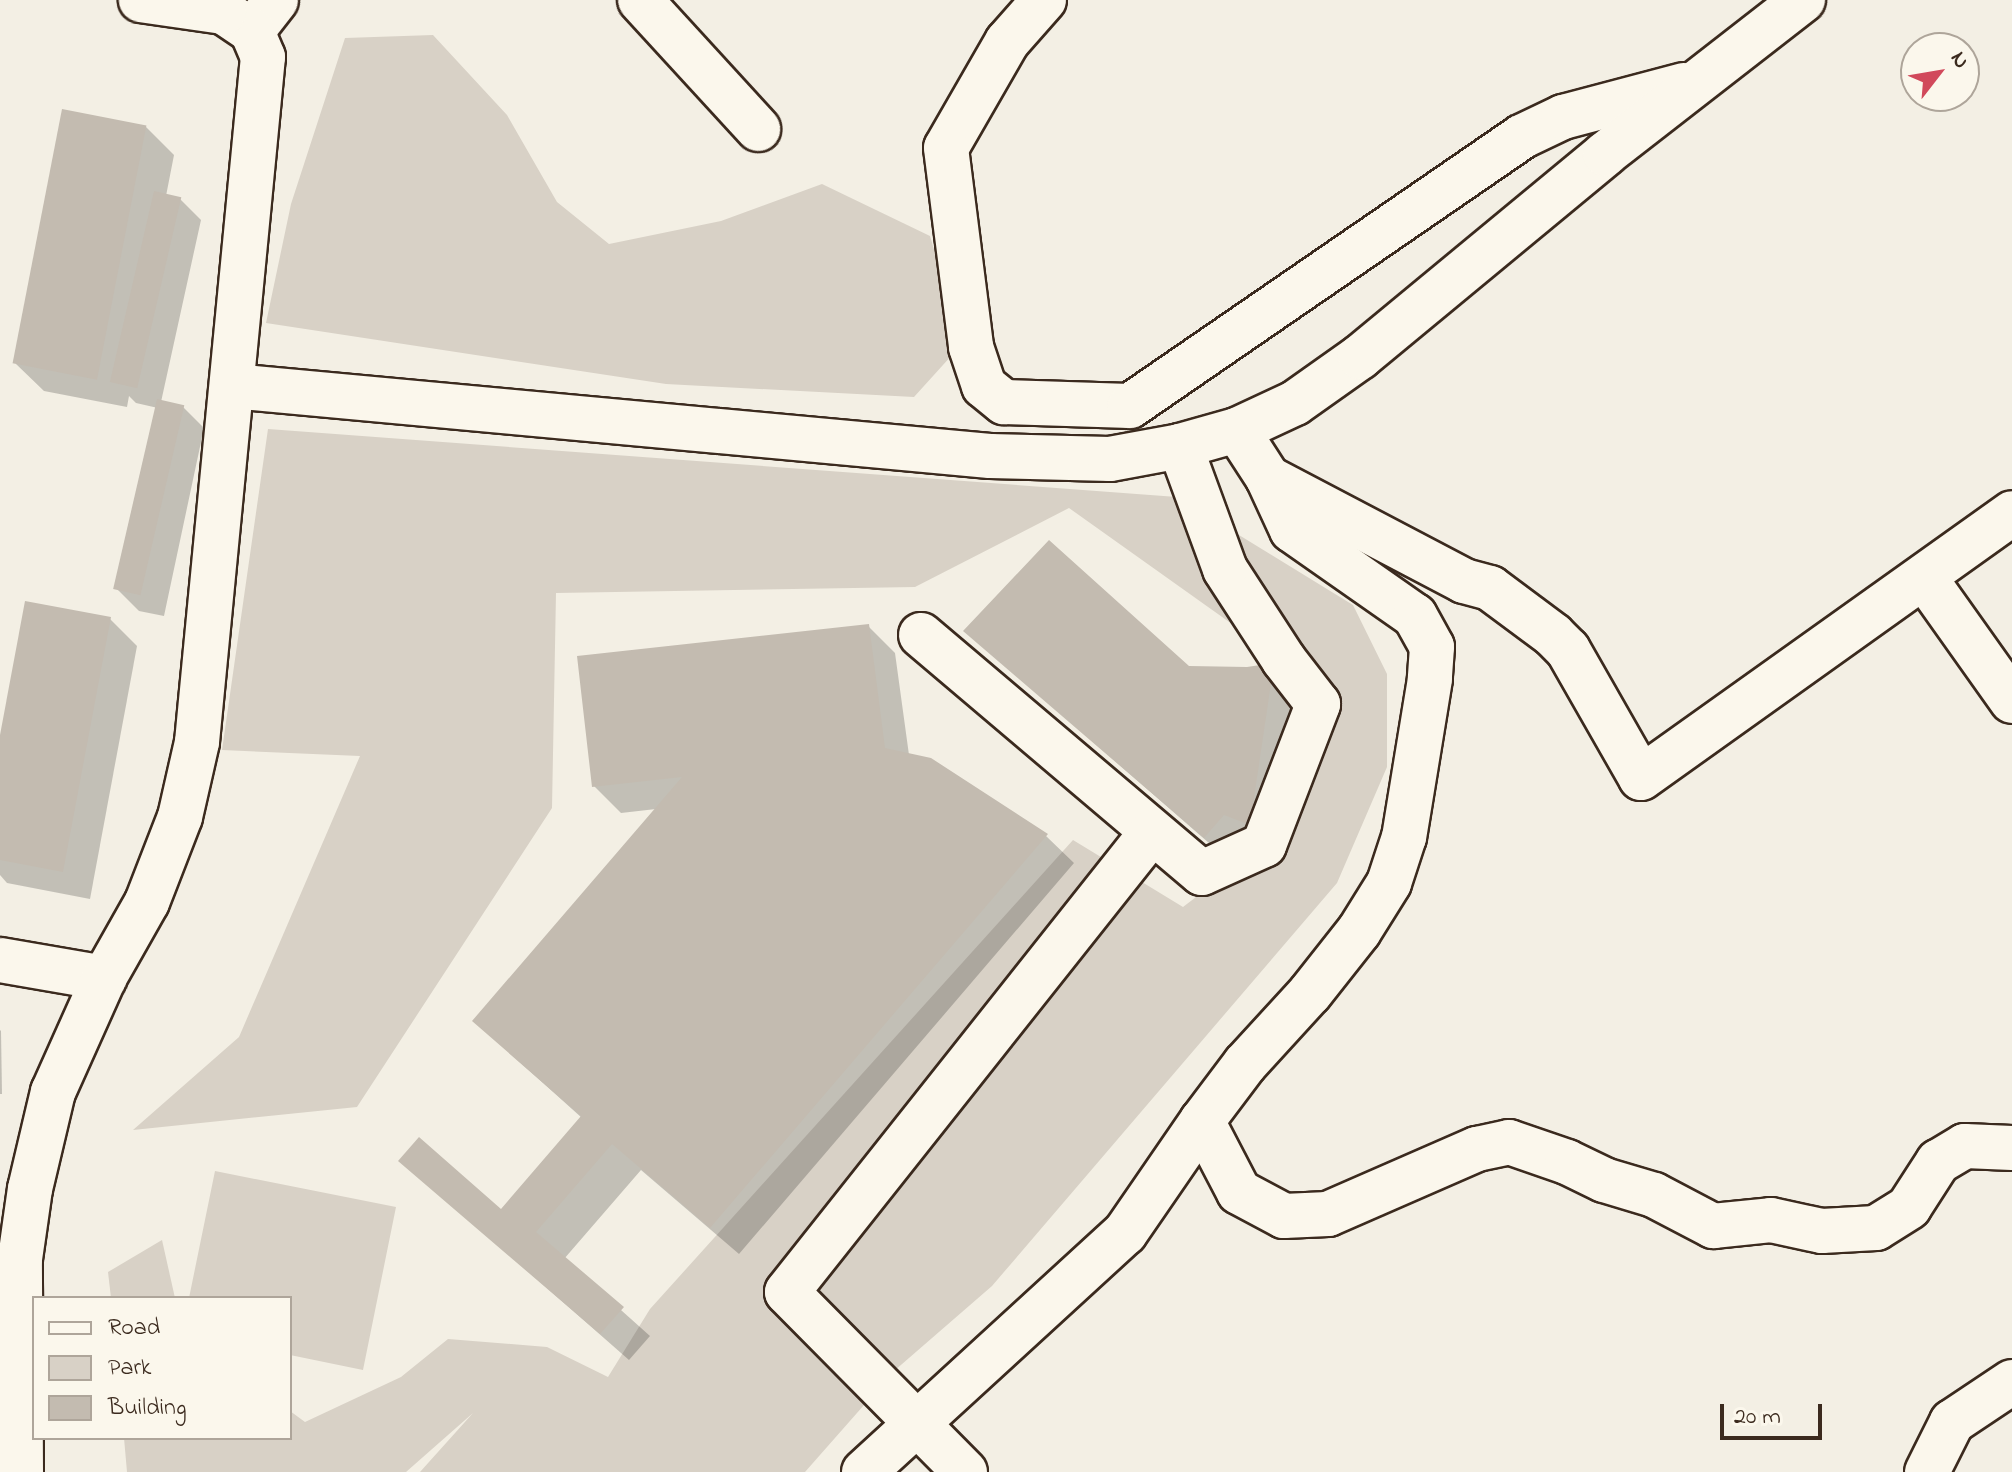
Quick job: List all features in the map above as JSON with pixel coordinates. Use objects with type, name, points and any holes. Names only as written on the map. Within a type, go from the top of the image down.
[{"type":"street","points":[[21,1472],[20,1259],[30,1189],[53,1092],[104,978],[147,902],[180,817],[197,742],[263,57],[264,15],[141,0]]},
{"type":"street","points":[[640,0],[758,129]]},
{"type":"street","points":[[1044,0],[1007,42],[946,148],[971,347],[984,386],[1004,402],[1130,406],[1521,137],[1563,117],[1702,80]]},
{"type":"street","points":[[232,386],[990,456],[1110,459],[1180,446],[1237,430],[1295,403],[1360,357],[1605,154],[1803,0]]},
{"type":"street","points":[[864,1472],[1125,1233],[1202,1121],[1245,1064],[1310,993],[1359,931],[1389,883],[1404,837],[1430,679],[1432,647],[1415,616],[1292,530],[1268,478],[1237,430]]},
{"type":"street","points":[[921,635],[1202,873],[1264,845],[1318,704],[1284,660],[1225,569],[1180,446]]},
{"type":"street","points":[[1268,478],[1464,581],[1490,588],[1553,635],[1568,650],[1641,778],[2012,513]]},
{"type":"street","points":[[1924,577],[2012,701]]},
{"type":"street","points":[[965,1472],[787,1292],[1152,832]]},
{"type":"street","points":[[0,960],[104,978]]},
{"type":"street","points":[[1202,1121],[1239,1192],[1284,1216],[1328,1214],[1477,1149],[1509,1142],[1567,1162],[1604,1180],[1654,1195],[1713,1226],[1771,1220],[1822,1231],[1876,1228],[1909,1207],[1938,1162],[1965,1146],[2012,1148]]},
{"type":"street","points":[[1927,1472],[1952,1422],[2012,1382]]},
{"type":"green space","points":[[433,35],[507,115],[557,202],[609,244],[721,221],[822,184],[930,236],[962,344],[914,397],[666,384],[266,323],[291,204],[345,38]]},
{"type":"green space","points":[[268,429],[1177,497],[1353,605],[1387,674],[1387,767],[1337,883],[992,1286],[894,1371],[805,1472],[420,1472],[473,1413],[406,1472],[127,1472],[124,1440],[292,1440],[292,1412],[305,1422],[401,1377],[448,1339],[547,1347],[608,1377],[650,1309],[1073,840],[1183,907],[1251,855],[1315,683],[1069,508],[915,587],[556,593],[552,808],[357,1107],[133,1130],[239,1037],[360,756],[222,750]]},
{"type":"green space","points":[[215,1171],[396,1207],[363,1370],[292,1355],[292,1296],[189,1296]]},
{"type":"green space","points":[[162,1240],[175,1296],[111,1296],[108,1272]]},
{"type":"building","points":[[62,109],[146,125],[97,380],[13,363]]},
{"type":"building","points":[[154,191],[181,197],[137,388],[110,382]]},
{"type":"building","points":[[157,399],[184,405],[140,595],[113,589]]},
{"type":"building","points":[[1049,540],[1189,666],[1247,667],[1274,663],[1250,825],[1224,815],[1204,838],[963,631]]},
{"type":"building","points":[[25,601],[111,617],[63,872],[0,860],[0,735]]},
{"type":"building","points":[[869,624],[885,748],[931,758],[1048,834],[710,1228],[612,1144],[536,1232],[624,1307],[600,1334],[398,1161],[419,1137],[501,1209],[581,1116],[472,1021],[682,777],[592,787],[577,656]]}]
